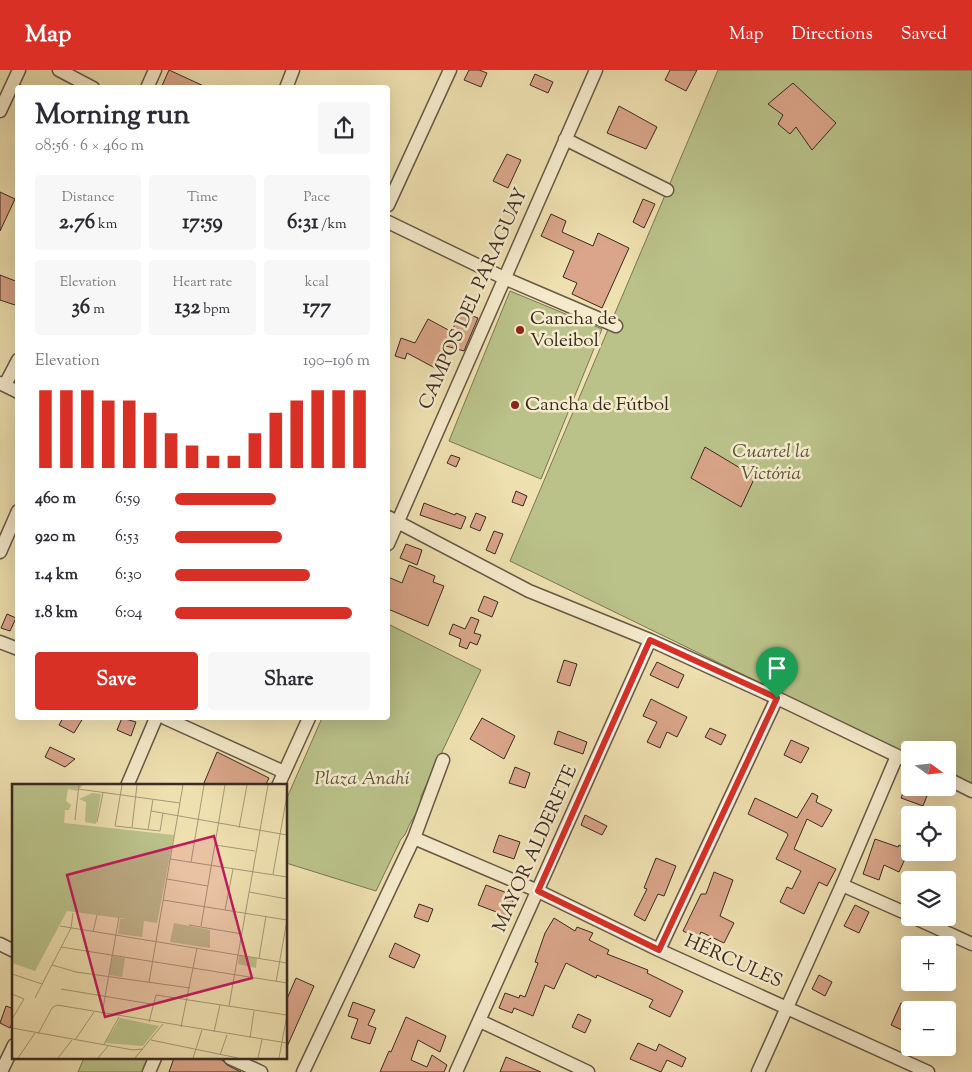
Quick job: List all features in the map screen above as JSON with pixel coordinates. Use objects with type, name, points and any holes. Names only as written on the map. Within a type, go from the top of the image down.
[{"type":"street","points":[[0,111],[19,70]]},
{"type":"street","points":[[59,70],[88,85]]},
{"type":"street","points":[[148,85],[154,70]]},
{"type":"street","points":[[287,85],[293,70]]},
{"type":"street","points":[[390,201],[450,70]]},
{"type":"street","name":"CAMPOS DEL PARAGUAY","points":[[392,520],[504,278],[596,70]]},
{"type":"street","points":[[565,139],[667,190]]},
{"type":"street","points":[[390,223],[504,278],[616,326]]},
{"type":"street","points":[[15,365],[3,384],[15,390]]},
{"type":"street","points":[[0,552],[15,518]]},
{"type":"street","points":[[392,520],[529,591],[650,640],[901,758]]},
{"type":"street","name":"MAYOR ALDERETE","points":[[456,1072],[650,640]]},
{"type":"street","points":[[0,642],[15,648]]},
{"type":"street","points":[[659,950],[777,698]]},
{"type":"street","points":[[128,784],[155,720]]},
{"type":"street","points":[[169,720],[284,772]]},
{"type":"street","points":[[279,784],[308,720]]},
{"type":"street","points":[[758,1072],[898,756]]},
{"type":"street","points":[[303,1072],[414,838],[443,760]]},
{"type":"street","points":[[956,784],[972,791]]},
{"type":"street","name":"HÉRCULES","points":[[414,838],[538,891],[659,950],[787,1007],[908,1068],[928,1072]]},
{"type":"street","points":[[842,885],[901,912]]},
{"type":"street","points":[[932,926],[972,944]]},
{"type":"street","points":[[0,944],[12,950]]},
{"type":"street","points":[[480,1021],[588,1072]]},
{"type":"street","points":[[2,1072],[12,1050]]},
{"type":"street","points":[[149,1072],[154,1060]]},
{"type":"street","points":[[234,1060],[261,1072]]},
{"type":"green space","name":"Cuartel la Victória","points":[[718,70],[972,70],[972,786],[956,778],[956,741],[901,741],[901,752],[510,561]]},
{"type":"green space","points":[[510,291],[602,329],[541,479],[449,441]]},
{"type":"green space","name":"Plaza Anahí","points":[[390,625],[481,670],[421,796],[421,804],[401,839],[376,891],[288,864],[288,795],[321,720],[390,720]]},
{"type":"green space","points":[[83,1060],[150,1060],[145,1072],[78,1072]]},
{"type":"building","points":[[169,70],[202,85],[162,85]]},
{"type":"building","points":[[469,70],[479,70],[487,73],[481,87],[464,80]]},
{"type":"building","points":[[670,70],[697,70],[686,91],[665,80]]},
{"type":"building","points":[[535,74],[553,82],[548,93],[530,85]]},
{"type":"building","points":[[793,83],[836,123],[812,150],[796,127],[790,134],[778,124],[783,115],[768,104]]},
{"type":"building","points":[[619,106],[657,127],[646,149],[607,133]]},
{"type":"building","points":[[507,154],[521,160],[508,188],[493,181]]},
{"type":"building","points":[[0,192],[15,199],[0,231]]},
{"type":"building","points":[[643,199],[655,204],[644,228],[633,222]]},
{"type":"building","points":[[551,214],[566,221],[562,232],[593,246],[598,233],[629,248],[602,308],[572,294],[577,283],[563,277],[574,251],[541,236]]},
{"type":"building","points":[[0,275],[15,281],[15,305],[0,300]]},
{"type":"building","points":[[459,311],[478,318],[464,351],[446,346],[435,368],[407,353],[405,359],[395,356],[401,338],[415,343],[428,319],[452,332]]},
{"type":"building","points":[[705,447],[755,477],[741,507],[691,478]]},
{"type":"building","points":[[451,455],[460,458],[456,467],[447,463]]},
{"type":"building","points":[[516,491],[527,496],[523,506],[512,502]]},
{"type":"building","points":[[424,503],[455,515],[456,513],[466,517],[461,529],[420,515]]},
{"type":"building","points":[[476,513],[486,517],[480,531],[470,527]]},
{"type":"building","points":[[494,531],[503,534],[495,554],[486,550]]},
{"type":"building","points":[[406,544],[422,550],[417,565],[400,558]]},
{"type":"building","points":[[409,565],[435,576],[433,582],[444,586],[428,626],[390,610],[390,578],[402,583]]},
{"type":"building","points":[[484,596],[498,602],[492,617],[478,611]]},
{"type":"building","points":[[7,614],[15,618],[10,631],[1,628]]},
{"type":"building","points":[[471,617],[479,620],[474,633],[481,635],[477,645],[470,642],[467,649],[459,646],[461,639],[449,634],[453,624],[465,629]]},
{"type":"building","points":[[564,660],[577,664],[570,686],[557,682]]},
{"type":"building","points":[[657,662],[684,675],[678,688],[650,675]]},
{"type":"building","points":[[651,699],[687,717],[677,737],[667,732],[660,748],[647,742],[657,722],[643,716]]},
{"type":"building","points":[[482,718],[515,736],[504,759],[470,739]]},
{"type":"building","points":[[62,720],[82,720],[74,733],[59,725]]},
{"type":"building","points":[[121,720],[136,722],[131,736],[117,730]]},
{"type":"building","points":[[710,728],[726,735],[721,745],[705,737]]},
{"type":"building","points":[[558,731],[587,742],[583,754],[554,744]]},
{"type":"building","points":[[791,740],[809,748],[801,763],[784,755]]},
{"type":"building","points":[[50,747],[75,759],[65,767],[45,757]]},
{"type":"building","points":[[217,752],[269,778],[266,784],[204,783]]},
{"type":"building","points":[[515,767],[530,773],[525,788],[509,783]]},
{"type":"building","points":[[812,793],[818,796],[816,802],[832,810],[822,827],[807,819],[794,849],[836,869],[827,886],[819,882],[804,914],[780,902],[787,887],[792,889],[801,871],[776,859],[788,835],[787,833],[748,814],[755,798],[797,818]]},
{"type":"building","points":[[902,796],[927,796],[923,806],[901,798]]},
{"type":"building","points":[[585,815],[607,826],[602,835],[581,825]]},
{"type":"building","points":[[499,835],[520,842],[514,859],[493,852]]},
{"type":"building","points":[[875,839],[898,847],[899,845],[901,846],[901,861],[904,861],[899,872],[884,865],[879,880],[863,874]]},
{"type":"building","points":[[656,858],[676,866],[664,896],[658,894],[645,921],[634,915],[647,889],[644,888]]},
{"type":"building","points":[[714,872],[733,880],[720,916],[734,923],[724,943],[701,932],[698,938],[683,931],[701,894],[706,894]]},
{"type":"building","points":[[486,885],[515,896],[507,916],[478,905]]},
{"type":"building","points":[[419,904],[433,909],[428,922],[414,917]]},
{"type":"building","points":[[855,905],[869,912],[859,933],[844,926]]},
{"type":"building","points":[[554,918],[575,931],[577,927],[593,933],[589,940],[609,950],[607,954],[648,970],[647,973],[683,991],[670,1017],[649,1007],[653,1000],[597,975],[596,978],[566,963],[554,989],[545,985],[533,1016],[514,1008],[512,1013],[499,1008],[505,993],[519,998],[520,995],[525,997],[538,963],[535,962],[545,933]]},
{"type":"building","points":[[395,943],[420,955],[414,968],[389,957]]},
{"type":"building","points":[[819,975],[832,982],[825,996],[812,989]]},
{"type":"building","points":[[296,978],[314,986],[288,1044],[288,996]]},
{"type":"building","points":[[353,1002],[375,1010],[368,1025],[376,1028],[370,1044],[351,1038],[358,1019],[348,1016]]},
{"type":"building","points":[[901,1003],[901,1030],[891,1025]]},
{"type":"building","points":[[6,1006],[12,1008],[12,1024],[10,1028],[0,1023]]},
{"type":"building","points":[[578,1014],[591,1020],[585,1033],[572,1027]]},
{"type":"building","points":[[406,1017],[446,1036],[440,1052],[418,1040],[411,1060],[427,1067],[432,1055],[447,1065],[444,1072],[380,1072]]},
{"type":"building","points":[[638,1043],[656,1051],[659,1044],[686,1058],[682,1067],[667,1060],[661,1072],[630,1059]]},
{"type":"building","points":[[506,1057],[541,1072],[500,1072]]},
{"type":"building","points":[[173,1060],[222,1060],[227,1065],[241,1072],[169,1072]]},
{"type":"place","name":"Cancha de Voleibol","points":[[520,330]]},
{"type":"place","name":"Cancha de Fútbol","points":[[515,405]]},
{"type":"route","points":[[650,640],[777,698],[659,950],[538,891],[650,640]]}]
